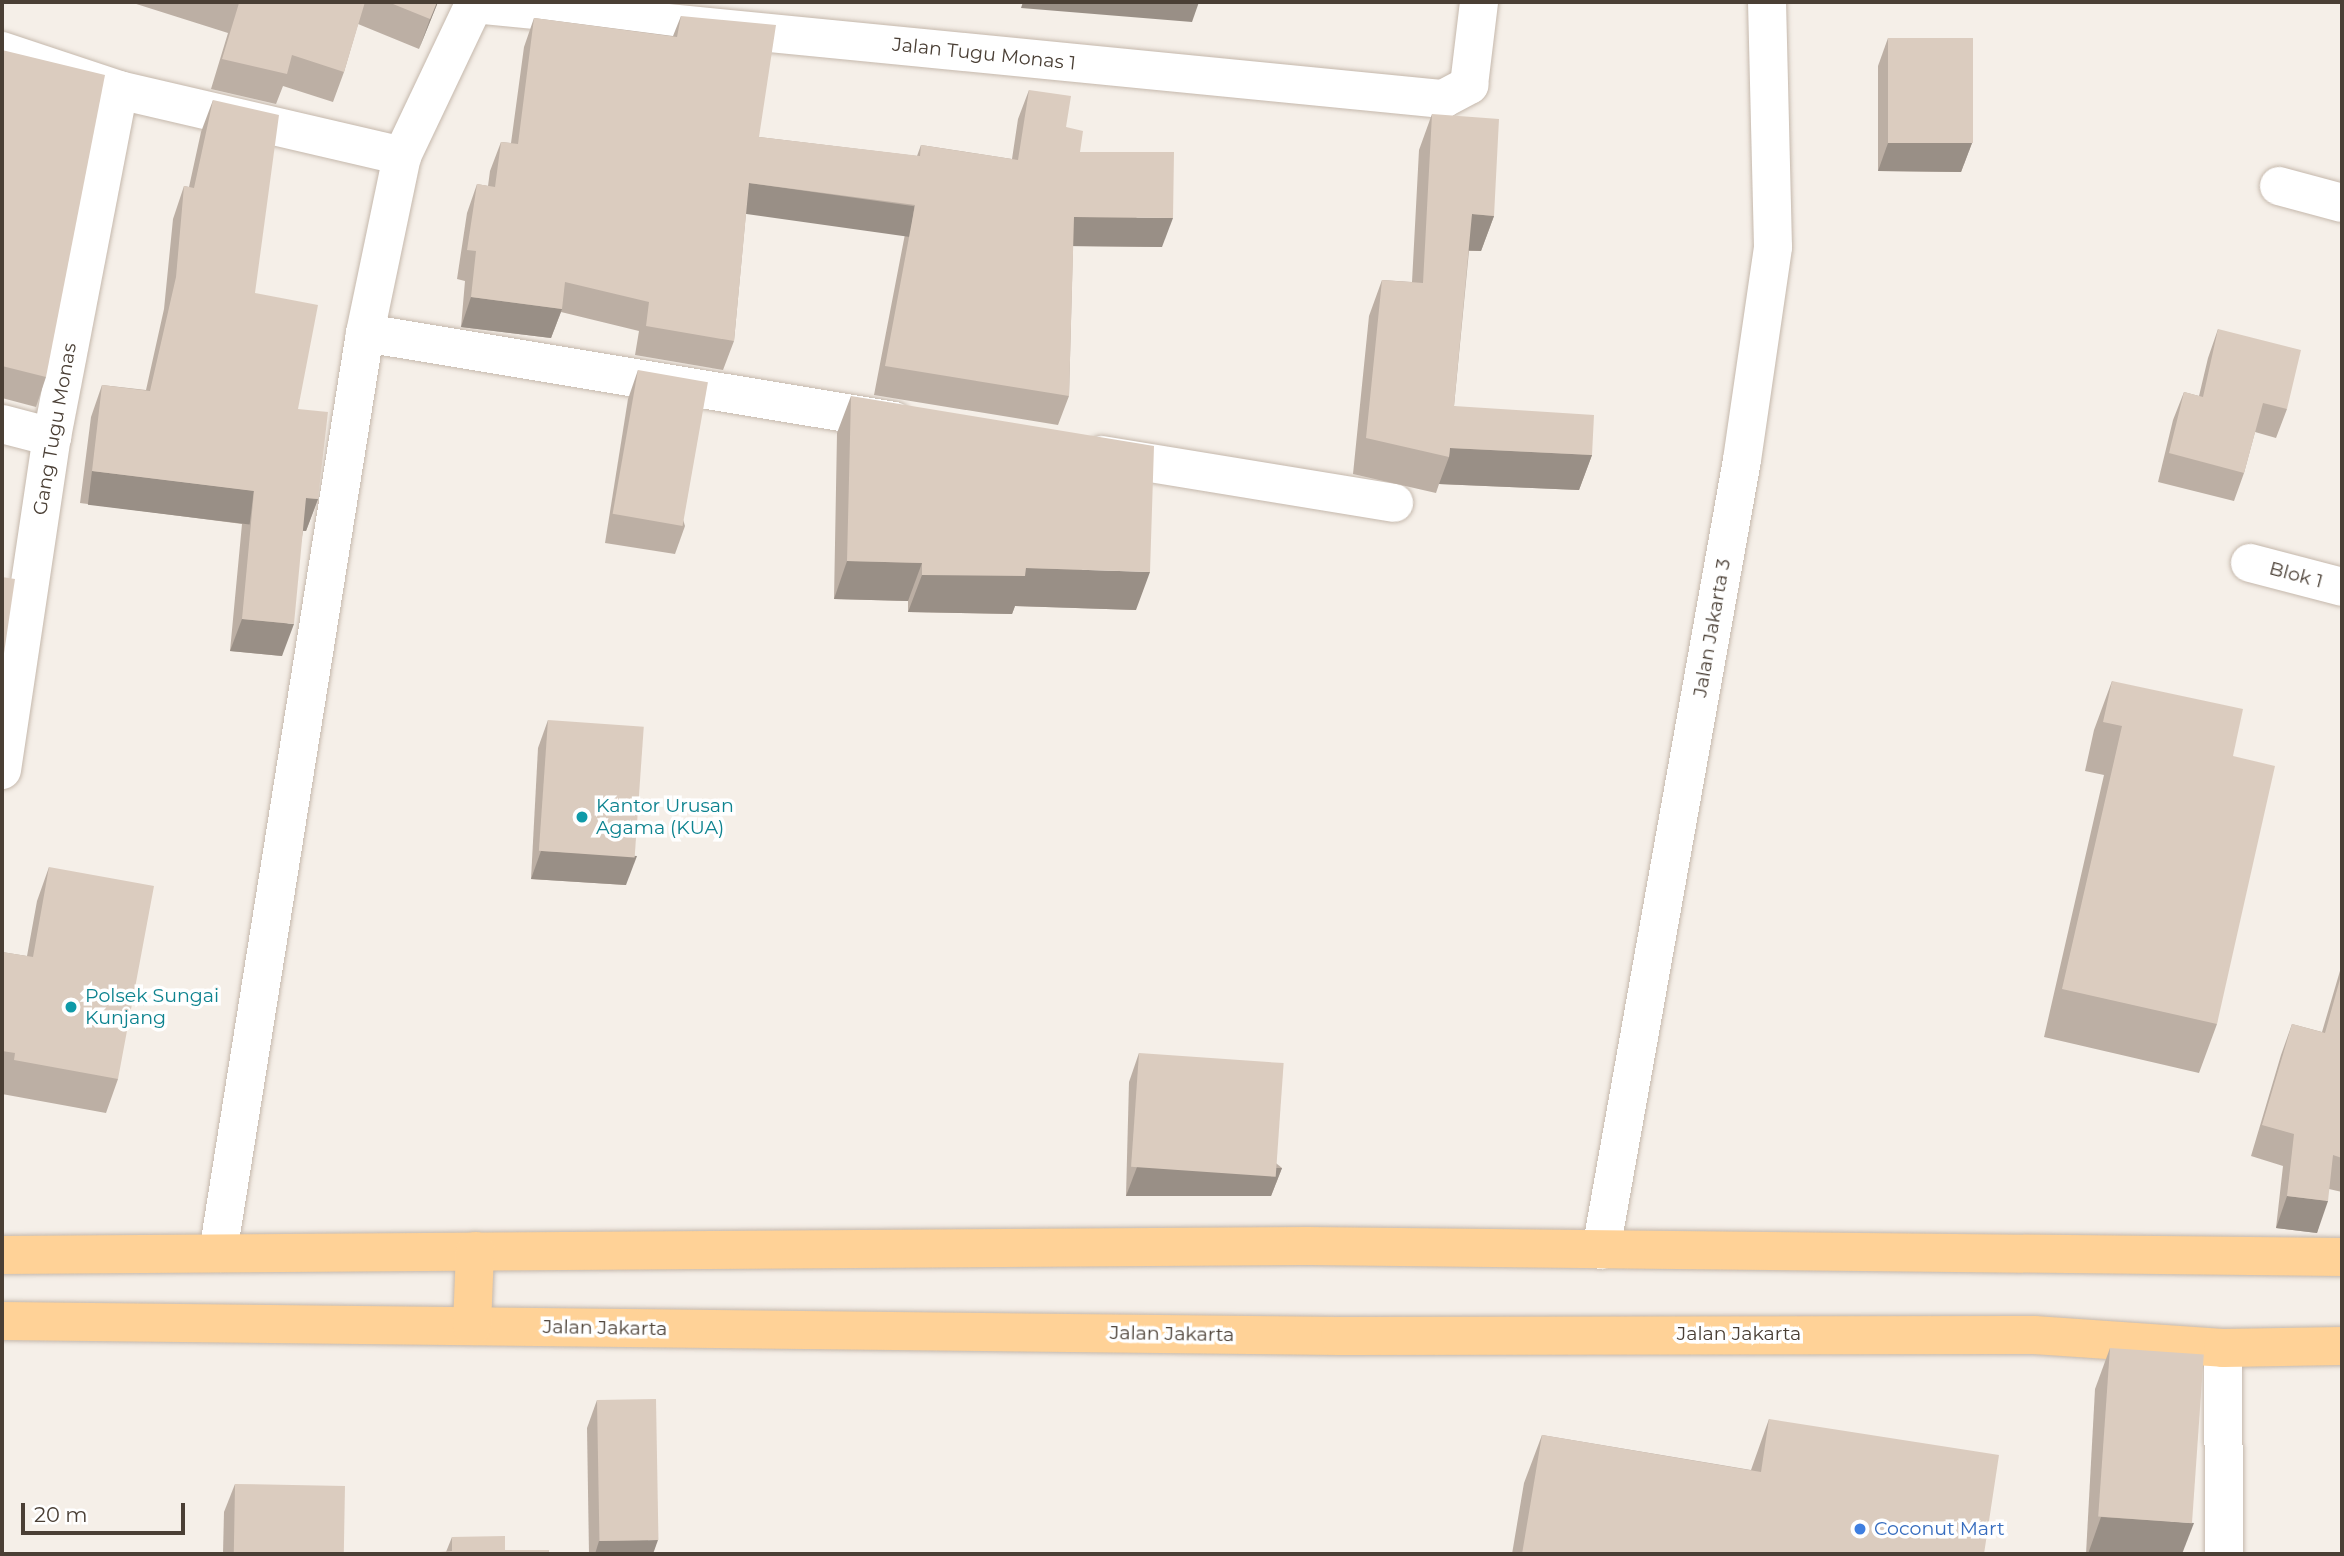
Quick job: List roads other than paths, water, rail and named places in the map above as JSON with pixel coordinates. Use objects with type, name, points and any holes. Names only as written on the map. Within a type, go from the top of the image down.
[{"type":"main road","points":[[2,1255],[475,1251],[1601,1250],[2342,1257]]},
{"type":"main road","points":[[472,1326],[475,1251]]},
{"type":"main road","name":"Jalan Jakarta","points":[[2,1321],[1340,1336],[2034,1335],[2223,1348],[2342,1346]]},
{"type":"street","name":"Jalan Tugu Monas 1","points":[[474,3],[1443,99],[1469,85],[1476,64],[1479,2]]},
{"type":"street","name":"Jalan Jakarta 3","points":[[1601,1250],[1740,473],[1773,247],[1766,2]]},
{"type":"street","points":[[218,1253],[365,333],[402,156],[474,3]]},
{"type":"street","points":[[2,51],[119,90],[402,156]]},
{"type":"street","name":"Gang Tugu Monas","points":[[2,770],[52,437],[119,90]]},
{"type":"street","points":[[2279,186],[2342,203]]},
{"type":"street","points":[[365,333],[927,426]]},
{"type":"street","points":[[2,424],[52,437]]},
{"type":"street","points":[[1065,449],[1394,503]]},
{"type":"street","name":"Blok 1","points":[[2250,563],[2342,587]]},
{"type":"street","points":[[2223,1348],[2224,1554]]},
{"type":"place","name":"Kantor Urusan Agama (KUA)","points":[[582,817]]},
{"type":"place","name":"Polsek Sungai Kunjang","points":[[71,1007]]},
{"type":"place","name":"Coconut Mart","points":[[1860,1529]]}]
